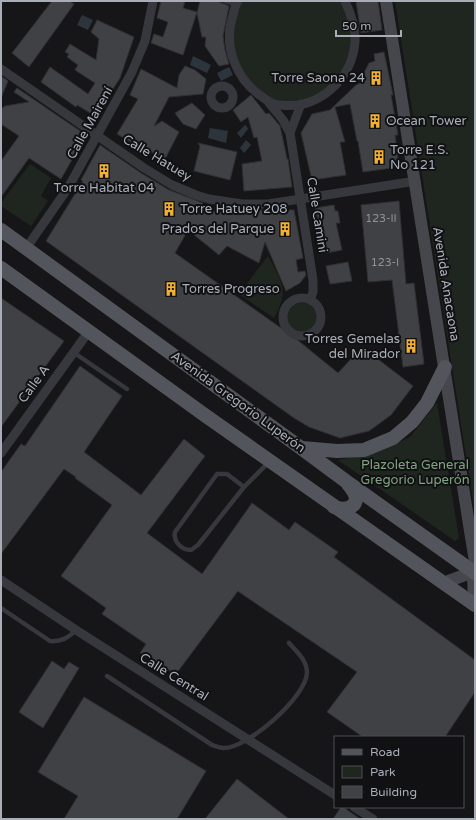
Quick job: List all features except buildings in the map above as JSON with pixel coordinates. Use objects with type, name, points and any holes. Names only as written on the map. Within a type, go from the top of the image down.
[{"type":"main road","name":"Avenida Anacaona","points":[[386,1],[416,181],[475,561],[475,605]]},
{"type":"main road","name":"Avenida Gregorio Luperón","points":[[1,230],[474,573]]},
{"type":"main road","points":[[1,268],[270,462],[475,605]]},
{"type":"main road","points":[[301,448],[337,451],[364,450],[393,438],[412,422],[427,403],[445,367]]},
{"type":"main road","points":[[334,507],[341,510],[348,509],[355,503],[356,498],[354,491],[347,482]]},
{"type":"main road","points":[[443,583],[474,573]]},
{"type":"street","name":"Calle Mairení","points":[[26,248],[68,188],[132,72],[145,41],[154,1]]},
{"type":"street","points":[[237,2],[231,20],[229,35],[235,65],[256,92],[268,101],[278,105],[290,106],[302,104],[322,96],[331,90],[348,68],[353,55],[355,42],[354,29],[345,1]]},
{"type":"street","name":"Calle Hatuey","points":[[1,69],[144,168],[172,185],[209,199],[242,204],[268,204],[416,181]]},
{"type":"street","points":[[230,90],[244,78]]},
{"type":"street","name":"Calle Camini","points":[[268,101],[283,120],[290,133],[313,280],[313,292],[310,300]]},
{"type":"street","points":[[290,133],[302,104]]},
{"type":"street","points":[[298,298],[310,300],[315,304],[321,315],[318,327],[309,335],[296,336],[286,328],[284,322],[284,310],[292,301],[298,298]]},
{"type":"street","name":"Calle A","points":[[1,453],[89,331]]},
{"type":"street","name":"Calle Central","points":[[1,580],[76,630],[334,794]]},
{"type":"street","points":[[356,808],[373,819]]},
{"type":"lane","points":[[225,1],[237,2]]},
{"type":"lane","points":[[73,352],[127,390]]},
{"type":"lane","points":[[244,487],[227,474],[217,474],[175,532],[175,541],[185,550],[191,550],[198,545],[244,487],[270,462]]},
{"type":"lane","points":[[1,608],[50,641],[58,641],[68,637],[76,630]]},
{"type":"lane","points":[[107,676],[212,745],[223,749],[248,739],[266,727],[278,717],[296,696],[306,681],[306,665],[302,657],[289,643]]},
{"type":"green space","points":[[242,1],[342,1],[352,30],[351,49],[340,76],[319,96],[289,103],[268,98],[259,91],[239,67],[231,36],[236,16]]},
{"type":"green space","points":[[395,1],[475,1],[475,514]]},
{"type":"green space","points":[[30,164],[51,178],[41,196],[48,201],[31,226],[1,206],[1,203]]},
{"type":"green space","points":[[268,256],[280,279],[283,293],[282,300],[274,318],[239,294]]},
{"type":"green space","points":[[302,303],[313,307],[317,318],[313,329],[302,333],[291,329],[287,318],[291,307]]},
{"type":"green space","name":"Plazoleta General Gregorio Luperón","points":[[437,403],[459,538],[455,541],[338,460],[380,451],[410,437]]},
{"type":"shaded area","points":[[82,15],[93,20],[88,30],[77,25]]},
{"type":"shaded area","points":[[193,56],[211,65],[207,73],[190,65]]},
{"type":"shaded area","points":[[229,67],[233,75],[221,81],[217,73]]},
{"type":"shaded area","points":[[246,125],[248,129],[241,138],[237,133]]},
{"type":"shaded area","points":[[210,128],[228,131],[226,143],[208,138]]},
{"type":"shaded area","points":[[246,140],[251,145],[244,153],[240,148]]},
{"type":"place","name":"Torre Saona 24","points":[[376,78]]},
{"type":"place","name":"Ocean Tower","points":[[375,121]]},
{"type":"place","name":"Torre E.S. No 121","points":[[379,157]]},
{"type":"place","name":"Torre Habitat 04","points":[[104,171]]},
{"type":"place","name":"Torre Hatuey 208","points":[[169,209]]},
{"type":"place","name":"Prados del Parque","points":[[285,229]]},
{"type":"place","name":"Torres Progreso","points":[[171,289]]},
{"type":"place","name":"Torres Gemelas del Mirador","points":[[411,346]]}]
